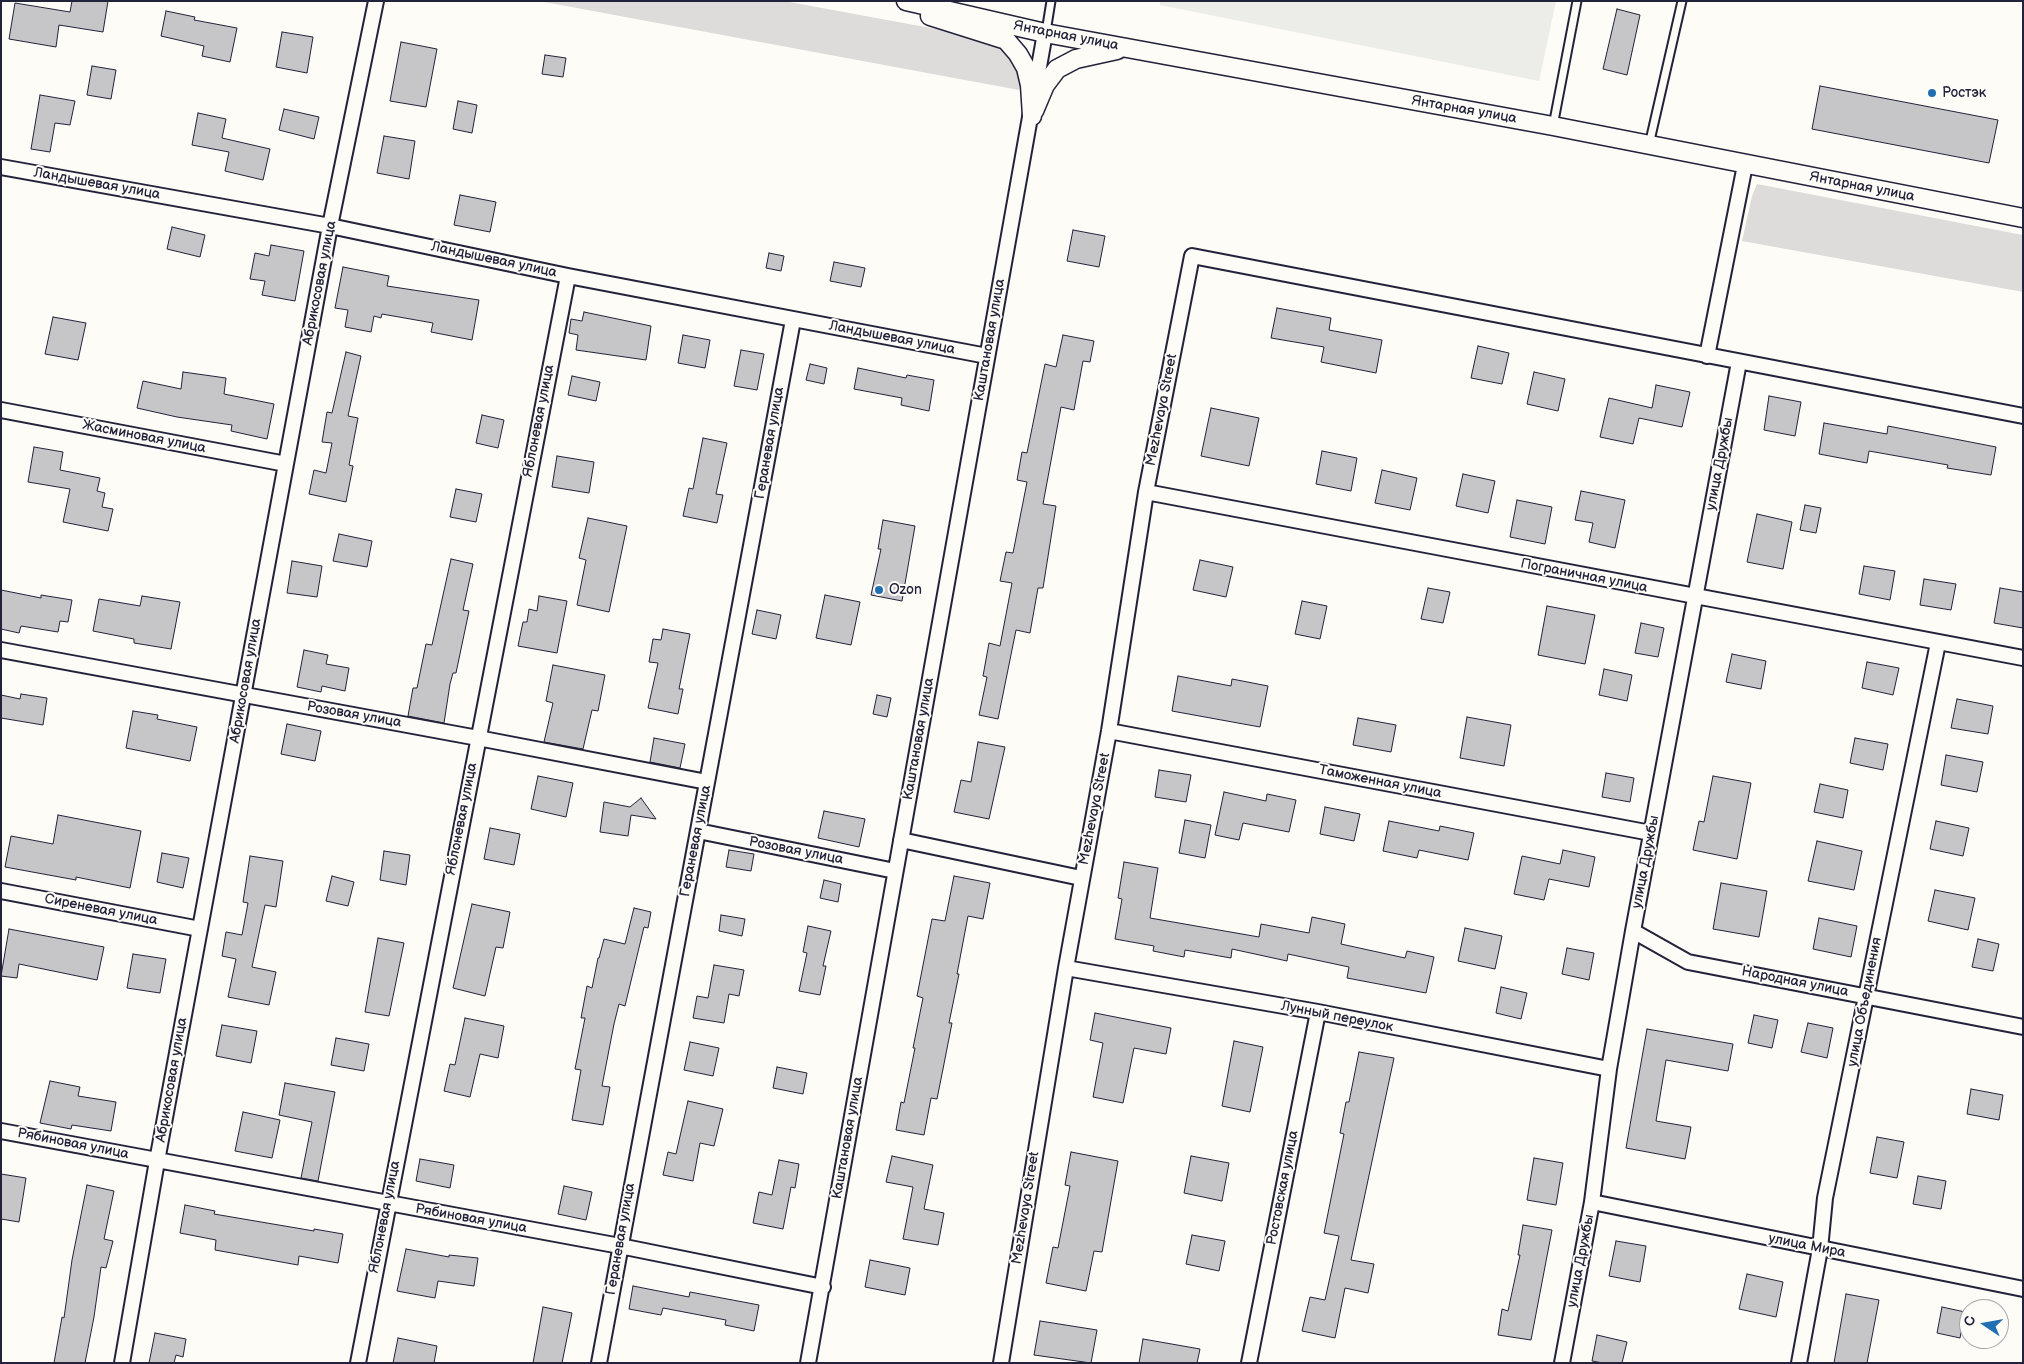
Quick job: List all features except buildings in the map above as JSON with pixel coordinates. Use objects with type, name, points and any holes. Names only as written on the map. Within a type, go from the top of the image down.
[{"type":"street","name":"Абрикосовая улица","points":[[122,1363],[200,928],[330,226],[376,1]]},
{"type":"street","points":[[897,1],[943,21],[1006,40],[1018,54],[1026,68],[1030,84],[1032,116]]},
{"type":"street","name":"Янтарная улица","points":[[906,1],[1046,33],[1553,126],[2023,218]]},
{"type":"street","name":"Каштановая улица","points":[[808,1363],[1046,33]]},
{"type":"street","points":[[1032,116],[1045,85],[1057,69],[1076,59],[1128,48]]},
{"type":"street","points":[[1745,164],[1707,356],[2023,416]]},
{"type":"street","name":"Ландышевая улица","points":[[1,167],[330,226],[568,276],[987,356]]},
{"type":"street","name":"Mezhevaya Street","points":[[1001,1363],[1066,968],[1110,730],[1146,492],[1192,256],[1707,356]]},
{"type":"street","name":"Яблоневая улица","points":[[358,1363],[387,1204],[568,276]]},
{"type":"street","name":"Гераневая улица","points":[[599,1363],[793,320]]},
{"type":"street","name":"улица Дружбы","points":[[1562,1363],[1592,1202],[1608,1069],[1694,596],[1739,362]]},
{"type":"street","name":"Жасминовая улица","points":[[1,410],[286,464]]},
{"type":"street","name":"Пограничная улица","points":[[1146,492],[2023,658]]},
{"type":"street","name":"улица Объединения","points":[[1799,1363],[1820,1249],[1825,1198],[1938,643]]},
{"type":"street","name":"Розовая улица","points":[[1,650],[707,782]]},
{"type":"street","name":"Таможенная улица","points":[[1110,730],[1651,832]]},
{"type":"street","name":"Розовая улица","points":[[698,831],[895,871]]},
{"type":"street","points":[[901,840],[1082,878]]},
{"type":"street","name":"Сиреневая улица","points":[[1,891],[200,928]]},
{"type":"street","name":"Народная улица","points":[[1633,932],[1688,962],[2023,1027]]},
{"type":"street","name":"Лунный переулок","points":[[1066,968],[1318,1012],[1608,1069]]},
{"type":"street","name":"Ростовская улица","points":[[1249,1363],[1318,1012]]},
{"type":"street","name":"Рябиновая улица","points":[[1,1131],[620,1246],[822,1286]]},
{"type":"street","name":"улица Мира","points":[[1592,1202],[2023,1289]]},
{"type":"lane","points":[[1046,33],[1051,1]]},
{"type":"lane","points":[[1553,126],[1577,1]]},
{"type":"lane","points":[[1649,145],[1682,1]]},
{"type":"shaded area","points":[[539,1],[784,1],[1023,45],[1025,65],[1019,90]]},
{"type":"shaded area","points":[[1160,1],[1556,1],[1539,81],[1160,5]]},
{"type":"shaded area","points":[[1757,184],[2023,235],[2023,292],[1742,241],[1752,196]]},
{"type":"place","name":"Ростэк","points":[[1932,93]]},
{"type":"place","name":"Ozon","points":[[879,590]]}]
